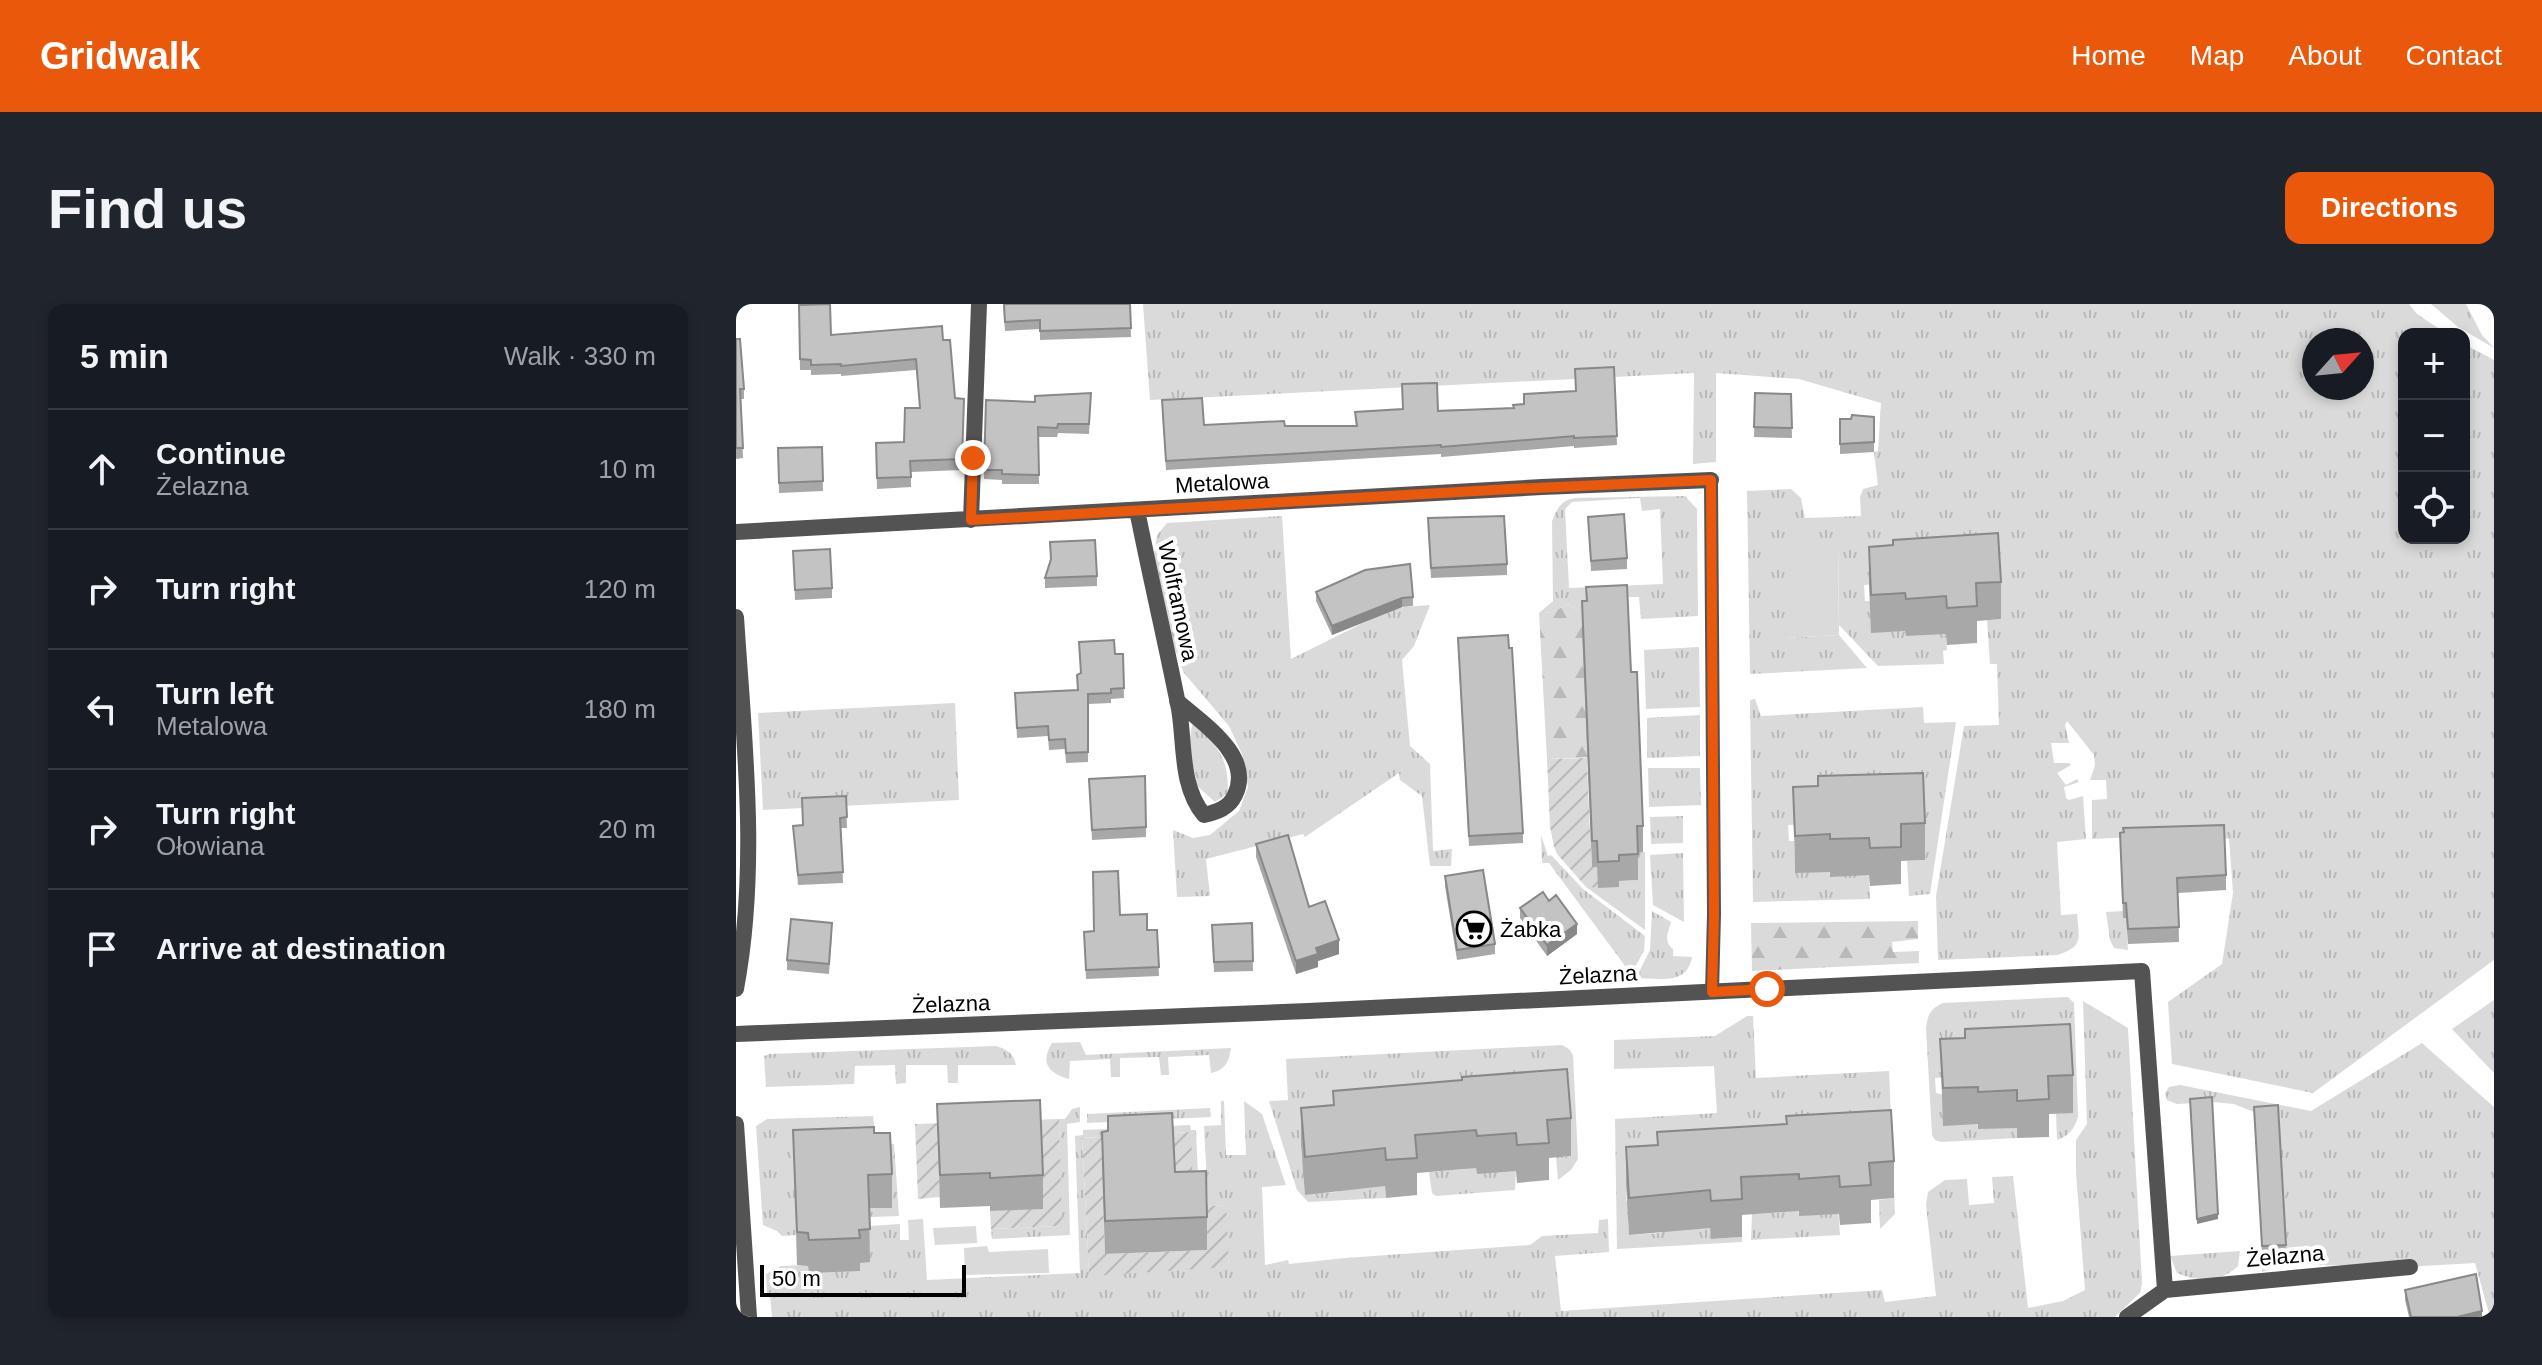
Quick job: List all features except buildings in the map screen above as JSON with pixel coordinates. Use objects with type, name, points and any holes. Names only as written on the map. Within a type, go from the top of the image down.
[{"type":"street","points":[[971,520],[979,304]]},
{"type":"street","name":"Metalowa","points":[[736,532],[1711,480]]},
{"type":"street","name":"Wolframowa","points":[[1137,510],[1177,701],[1188,784],[1194,803],[1204,815],[1219,811],[1232,801],[1239,773],[1222,741],[1177,701]]},
{"type":"street","points":[[736,617],[750,848],[748,909],[736,989]]},
{"type":"street","name":"Żelazna","points":[[736,1034],[1278,1013],[2142,971],[2165,1290],[2410,1267]]},
{"type":"street","points":[[736,1124],[749,1317]]},
{"type":"street","points":[[2127,1317],[2165,1290]]},
{"type":"lane","points":[[1711,480],[1712,992]]},
{"type":"green space","points":[[1143,304],[2409,304],[2417,314],[2438,328],[2398,328],[2398,544],[2470,544],[2470,347],[2494,360],[2494,960],[2313,1093],[2172,1064],[2168,1002],[2222,964],[2233,893],[2229,839],[2199,834],[2092,839],[2092,800],[2107,799],[2106,780],[2090,780],[2095,765],[2094,755],[2067,721],[2069,743],[2051,743],[2054,763],[2071,765],[2057,773],[2066,785],[2077,779],[2079,782],[2064,787],[2066,798],[2083,796],[2086,839],[2057,842],[2061,915],[2077,914],[2079,936],[2076,945],[2058,955],[1938,960],[1936,896],[1964,726],[1999,725],[1997,664],[1990,664],[1987,620],[2001,619],[1893,583],[1864,585],[1865,601],[1870,601],[1905,624],[1906,636],[1946,629],[1944,664],[1878,666],[1839,625],[1838,541],[1786,638],[1839,635],[1867,668],[1750,674],[1747,491],[1791,489],[1801,498],[1805,518],[1861,516],[1860,497],[1863,489],[1878,485],[1874,452],[1878,451],[1881,403],[1799,379],[1716,373],[1716,462],[1693,464],[1694,373],[1150,400]]},
{"type":"green space","points":[[2431,304],[2466,304],[2482,335],[2494,348],[2470,334],[2470,328],[2458,327]]},
{"type":"green space","points":[[1685,496],[1697,509],[1698,616],[1641,619],[1639,597],[1600,597],[1586,613],[1568,604],[1553,612],[1539,613],[1553,601],[1552,521],[1560,506],[1575,498]],"holes":[[[1640,498],[1642,511],[1660,509],[1663,584],[1569,588],[1565,509],[1572,502]]]},
{"type":"green space","points":[[1282,516],[1291,659],[1393,608],[1430,605],[1414,646],[1402,660],[1410,746],[1430,764],[1433,851],[1452,849],[1451,866],[1430,866],[1422,796],[1400,780],[1399,773],[1305,837],[1303,834],[1206,859],[1210,896],[1177,897],[1173,830],[1193,838],[1210,835],[1239,811],[1248,787],[1242,754],[1229,726],[1184,673],[1168,631],[1154,555],[1157,535],[1167,523]]},
{"type":"green space","points":[[1838,541],[1839,635],[1786,638],[1784,543]]},
{"type":"green space","points":[[1568,604],[1586,613],[1592,757],[1547,759],[1539,613],[1553,612]]},
{"type":"green space","points":[[1699,647],[1700,707],[1646,709],[1644,650]]},
{"type":"green space","points":[[1755,699],[1761,716],[1923,707],[1924,723],[1956,722],[1930,894],[1909,896],[1907,861],[1925,860],[1818,824],[1788,825],[1789,841],[1794,841],[1795,873],[1829,864],[1830,876],[1869,870],[1870,899],[1753,902],[1750,700]]},
{"type":"green space","points":[[955,703],[959,800],[763,810],[758,713]]},
{"type":"green space","points":[[1700,715],[1700,756],[1647,758],[1647,718]]},
{"type":"green space","points":[[1192,725],[1196,725],[1211,741],[1224,763],[1228,793],[1215,802],[1197,786],[1189,744]]},
{"type":"green space","points":[[1587,758],[1590,833],[1596,847],[1591,848],[1592,867],[1597,867],[1600,888],[1586,887],[1557,854],[1550,827],[1547,759]]},
{"type":"green space","points":[[1648,768],[1700,768],[1701,805],[1649,807]]},
{"type":"green space","points":[[1683,816],[1683,843],[1651,844],[1650,817]]},
{"type":"green space","points":[[1541,835],[1548,856],[1551,855],[1583,889],[1645,936],[1644,951],[1631,974],[1549,863],[1542,863]]},
{"type":"green space","points":[[1637,852],[1645,852],[1645,930],[1586,887],[1618,887],[1619,881],[1638,880]]},
{"type":"green space","points":[[1683,853],[1684,922],[1653,905],[1650,855]]},
{"type":"green space","points":[[1652,911],[1671,922],[1667,940],[1673,949],[1673,956],[1692,957],[1684,973],[1678,976],[1636,978],[1650,950]]},
{"type":"green space","points":[[2123,911],[2128,950],[2114,948],[2106,912]]},
{"type":"green space","points":[[1918,921],[1918,939],[1892,942],[1893,952],[1919,951],[1919,963],[1752,971],[1751,923]]},
{"type":"green space","points":[[2068,997],[2074,1003],[2078,1116],[2071,1131],[2057,1140],[2056,1113],[1965,1076],[1935,1078],[1936,1093],[1977,1117],[1978,1129],[2017,1123],[2017,1138],[1935,1140],[1932,1135],[1926,1028],[1932,1010],[1943,1003]]},
{"type":"green space","points":[[2494,1000],[2494,1073],[2452,1029]]},
{"type":"green space","points":[[2083,1001],[2128,1028],[2142,1283],[2140,1293],[2115,1317],[772,1317],[766,1274],[781,1266],[808,1265],[809,1273],[860,1263],[870,1226],[900,1224],[900,1240],[909,1240],[908,1220],[923,1219],[927,1280],[1080,1273],[1075,1136],[1083,1135],[1083,1130],[1190,1125],[1191,1130],[1196,1130],[1198,1175],[1193,1182],[1190,1132],[1082,1138],[1089,1273],[1229,1267],[1225,1205],[1206,1206],[1204,1126],[1221,1125],[1221,1101],[1224,1101],[1226,1155],[1246,1155],[1244,1101],[1262,1114],[1286,1185],[1262,1187],[1265,1265],[1288,1260],[1289,1264],[1530,1245],[1542,1236],[1598,1233],[1599,1220],[1608,1219],[1609,1252],[1555,1256],[1561,1311],[1882,1290],[1885,1302],[1936,1296],[1926,1205],[1928,1192],[1945,1180],[1967,1179],[1969,1205],[1994,1203],[1992,1177],[2013,1176],[2028,1308],[2063,1301],[2085,1290],[2076,1173],[2076,1140],[2087,1124]]},
{"type":"green space","points":[[1747,1016],[1753,1016],[1756,1078],[1889,1071],[1895,1214],[1880,1229],[1879,1200],[1894,1198],[1626,1185],[1626,1201],[1631,1201],[1629,1235],[1661,1233],[1661,1221],[1710,1224],[1711,1239],[1742,1237],[1742,1242],[1617,1249],[1615,1119],[1717,1113],[1714,1066],[1614,1069],[1614,1040],[1715,1036]]},
{"type":"green space","points":[[1080,1042],[1086,1055],[1231,1048],[1226,1064],[1211,1073],[1209,1055],[1168,1057],[1169,1075],[1161,1075],[1159,1057],[1120,1058],[1120,1077],[1111,1077],[1110,1059],[1070,1061],[1069,1079],[1051,1070],[1047,1056],[1052,1043]]},
{"type":"green space","points":[[2422,1043],[2494,1107],[2494,1317],[2490,1317],[2475,1263],[2422,1266],[2296,1265],[2294,1253],[2262,1272],[2262,1252],[2286,1250],[2278,1111],[2254,1112],[2234,1104],[2212,1102],[2177,1104],[2167,1100],[2165,1093],[2169,1087],[2180,1085],[2311,1111]]},
{"type":"green space","points":[[1562,1045],[1573,1055],[1578,1159],[1571,1170],[1558,1180],[1556,1157],[1571,1156],[1567,1106],[1554,1107],[1554,1112],[1519,1114],[1518,1109],[1503,1111],[1503,1115],[1479,1117],[1478,1112],[1463,1113],[1463,1124],[1454,1124],[1453,1119],[1422,1121],[1422,1126],[1388,1128],[1388,1124],[1374,1125],[1374,1129],[1349,1131],[1348,1126],[1333,1128],[1334,1142],[1301,1146],[1302,1161],[1307,1161],[1309,1179],[1304,1180],[1305,1194],[1337,1192],[1337,1181],[1345,1180],[1347,1189],[1385,1183],[1386,1198],[1308,1202],[1297,1190],[1269,1101],[1288,1100],[1286,1059]]},
{"type":"green space","points":[[996,1046],[1009,1052],[1016,1065],[958,1065],[958,1083],[948,1083],[947,1065],[906,1065],[906,1083],[896,1084],[895,1065],[855,1066],[854,1084],[766,1087],[764,1056],[769,1054]]},
{"type":"green space","points":[[1080,1107],[1080,1122],[1067,1124],[1070,1235],[992,1239],[991,1229],[1061,1226],[1059,1119],[1065,1119],[1072,1109]]},
{"type":"green space","points":[[1210,1108],[1211,1117],[1087,1123],[1087,1114]]},
{"type":"green space","points":[[873,1116],[876,1144],[894,1144],[899,1216],[871,1217],[794,1163],[796,1235],[782,1236],[763,1225],[756,1126],[767,1119]]},
{"type":"green space","points":[[1059,1119],[1062,1226],[991,1229],[990,1211],[1043,1208],[938,1137],[940,1197],[918,1199],[915,1124]]},
{"type":"green space","points":[[1191,1132],[1193,1182],[1102,1165],[1105,1254],[1207,1250],[1206,1206],[1226,1205],[1229,1267],[1089,1276],[1082,1138]]},
{"type":"green space","points":[[1476,1162],[1477,1174],[1516,1167],[1515,1190],[1436,1196],[1432,1193],[1429,1172],[1465,1169]]},
{"type":"green space","points":[[1798,1204],[1799,1216],[1838,1209],[1840,1235],[1751,1240],[1752,1214],[1789,1212]]},
{"type":"green space","points":[[976,1226],[977,1243],[935,1245],[933,1228]]},
{"type":"green space","points":[[987,1246],[989,1252],[1048,1249],[1049,1273],[965,1275],[964,1248]]},
{"type":"green space","points":[[2240,1251],[2238,1266],[2225,1275],[2209,1279],[2177,1273],[2170,1256]]},
{"type":"place","name":"Żabka","points":[[1474,929]]},
{"type":"route","points":[[973,458],[971,520],[1711,480],[1712,992],[1767,989]]}]
